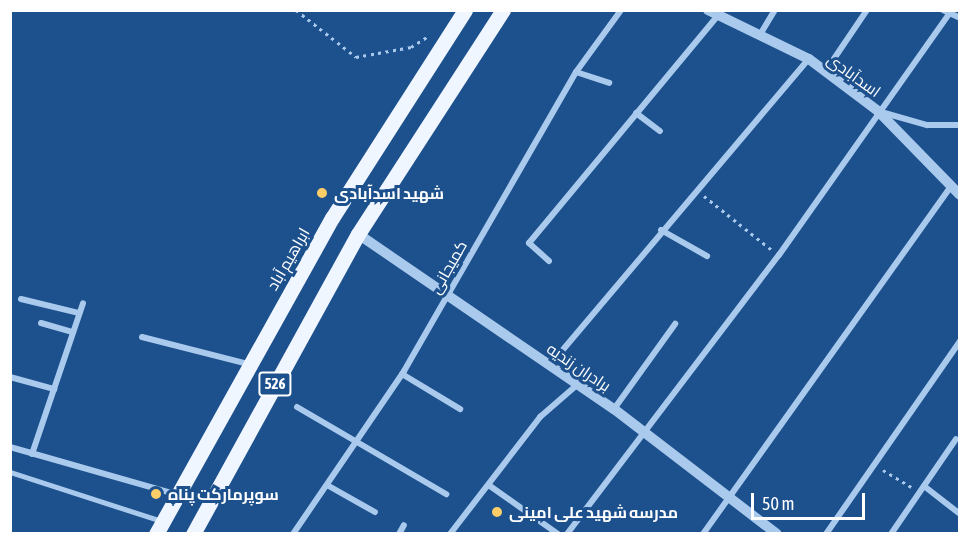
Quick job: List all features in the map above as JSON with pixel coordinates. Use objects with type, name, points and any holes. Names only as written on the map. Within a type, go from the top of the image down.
[{"type":"main road","name":"ابراهیم آباد","points":[[158,527],[248,363],[332,218],[465,10]]},
{"type":"main road","name":"526","points":[[193,534],[358,234],[502,10]]},
{"type":"street","name":"کمیجانی","points":[[293,534],[402,374],[576,72],[621,10]]},
{"type":"street","points":[[761,33],[775,10]]},
{"type":"street","points":[[824,75],[867,10]]},
{"type":"street","points":[[943,10],[960,18]]},
{"type":"street","points":[[549,261],[529,243],[636,113],[713,13]]},
{"type":"street","name":"اسدآبادی","points":[[713,13],[761,33],[809,59],[824,75],[878,111],[949,189],[960,195]]},
{"type":"street","points":[[567,534],[779,255],[878,111],[951,13]]},
{"type":"street","points":[[549,365],[661,230],[809,59]]},
{"type":"street","points":[[576,72],[609,83]]},
{"type":"street","points":[[878,111],[927,124],[960,125]]},
{"type":"street","points":[[636,113],[660,131]]},
{"type":"street","points":[[703,534],[949,189]]},
{"type":"street","points":[[661,230],[706,256]]},
{"type":"street","name":"برادران زندیه","points":[[358,234],[614,409],[777,534]]},
{"type":"street","points":[[21,298],[79,313]]},
{"type":"street","points":[[32,454],[83,303]]},
{"type":"street","points":[[41,323],[73,332]]},
{"type":"street","points":[[614,409],[675,324]]},
{"type":"street","points":[[142,337],[248,363]]},
{"type":"street","points":[[826,534],[960,341]]},
{"type":"street","points":[[402,374],[460,409]]},
{"type":"street","points":[[10,378],[54,389]]},
{"type":"street","points":[[450,534],[490,486],[540,417],[578,384]]},
{"type":"street","points":[[297,407],[359,439],[446,494]]},
{"type":"street","points":[[891,534],[956,439]]},
{"type":"street","points":[[10,447],[175,494]]},
{"type":"street","points":[[327,485],[375,512]]},
{"type":"street","points":[[490,486],[558,534]]},
{"type":"street","points":[[924,486],[960,514]]},
{"type":"street","points":[[399,534],[404,525]]},
{"type":"lane","points":[[10,472],[158,527]]},
{"type":"path","points":[[296,10],[356,57],[411,47],[437,31]]},
{"type":"path","points":[[696,190],[779,255]]},
{"type":"path","points":[[874,464],[920,493]]},
{"type":"place","name":"شهید اسدآبادی","points":[[322,193]]},
{"type":"place","name":"سوپرمارکت پناه","points":[[156,494]]},
{"type":"place","name":"مدرسه شهید علی امینی","points":[[497,512]]}]
